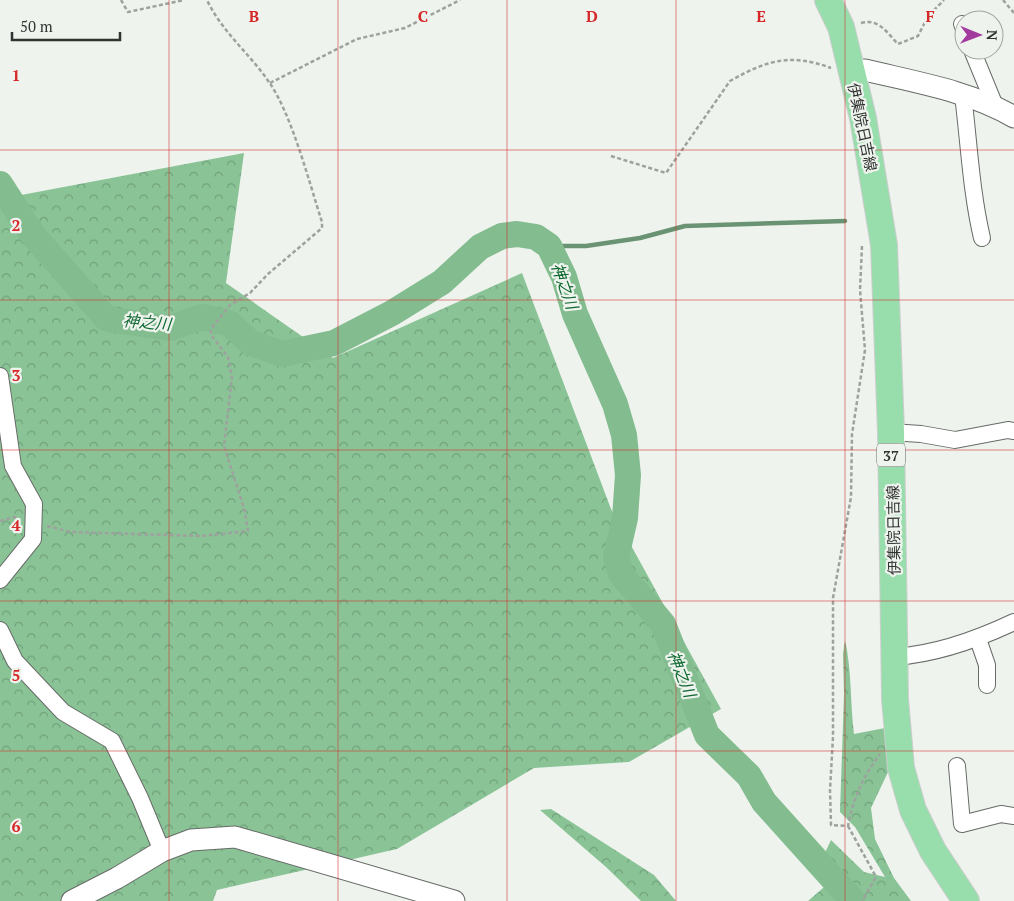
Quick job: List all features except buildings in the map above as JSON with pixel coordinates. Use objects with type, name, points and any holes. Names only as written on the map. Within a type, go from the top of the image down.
[{"type":"main road","name":"伊集院日吉線","points":[[828,0],[841,27],[852,71],[874,177],[884,246],[891,432],[894,657],[897,738],[901,768],[912,810],[933,851],[966,901]]},
{"type":"street","points":[[976,60],[995,106]]},
{"type":"street","points":[[852,71],[865,70],[963,95],[995,106],[1014,117]]},
{"type":"street","points":[[963,95],[973,179],[973,201],[982,238]]},
{"type":"street","points":[[0,376],[13,466],[34,504],[33,539],[0,580]]},
{"type":"street","points":[[891,432],[921,434],[955,440],[1008,430],[1014,431]]},
{"type":"street","points":[[894,657],[916,656],[978,639],[1014,622]]},
{"type":"street","points":[[0,630],[15,662],[63,712],[112,741],[140,798],[162,852]]},
{"type":"street","points":[[978,639],[987,665],[987,685]]},
{"type":"street","points":[[957,766],[962,824],[1001,814],[1014,816]]},
{"type":"street","points":[[72,901],[162,852],[191,840],[235,838],[454,901]]},
{"type":"path","points":[[121,0],[128,12],[184,0]]},
{"type":"path","points":[[0,521],[14,517],[34,524],[66,529],[71,532],[202,536],[248,531],[244,508],[224,446],[232,377],[228,357],[211,335],[211,329],[230,305],[250,293],[268,274],[322,228],[287,119],[270,82],[244,53],[207,0]]},
{"type":"path","points":[[270,82],[357,39],[405,28],[460,0]]},
{"type":"path","points":[[841,27],[869,21],[878,23],[898,44],[918,36],[928,16],[944,0]]},
{"type":"path","points":[[1003,0],[1014,13]]},
{"type":"path","points":[[610,156],[666,173],[730,81],[741,75],[790,58],[814,62],[840,72],[852,71]]},
{"type":"path","points":[[848,826],[831,825],[833,598],[851,497],[852,434],[866,350],[860,290],[863,242]]},
{"type":"path","points":[[862,901],[875,879],[848,826],[852,803],[865,774],[883,750],[897,738]]},
{"type":"green space","points":[[244,153],[226,283],[333,358],[522,273],[611,509],[721,709],[629,762],[534,768],[397,849],[217,890],[213,901],[0,901],[0,199]]},
{"type":"green space","points":[[845,640],[849,663],[854,734],[885,728],[889,770],[871,808],[875,839],[894,878],[911,901],[808,901],[838,875],[823,857],[831,840],[864,872],[885,877],[855,827],[840,812],[844,694],[843,654]]},
{"type":"green space","points":[[551,809],[654,875],[676,901],[641,901],[606,867],[540,810]]},
{"type":"waterway","name":"神之川","points":[[0,184],[32,234],[107,319],[170,328],[202,317],[229,323],[251,343],[282,354],[334,343],[392,313],[442,282],[480,247],[502,236],[517,234],[536,237],[549,246],[564,277],[575,314],[615,404],[624,435],[628,475],[625,518],[616,557],[621,574],[663,624],[707,735],[749,776],[764,802],[853,901]]},
{"type":"waterway","points":[[549,246],[586,246],[640,238],[685,226],[845,221]]}]
